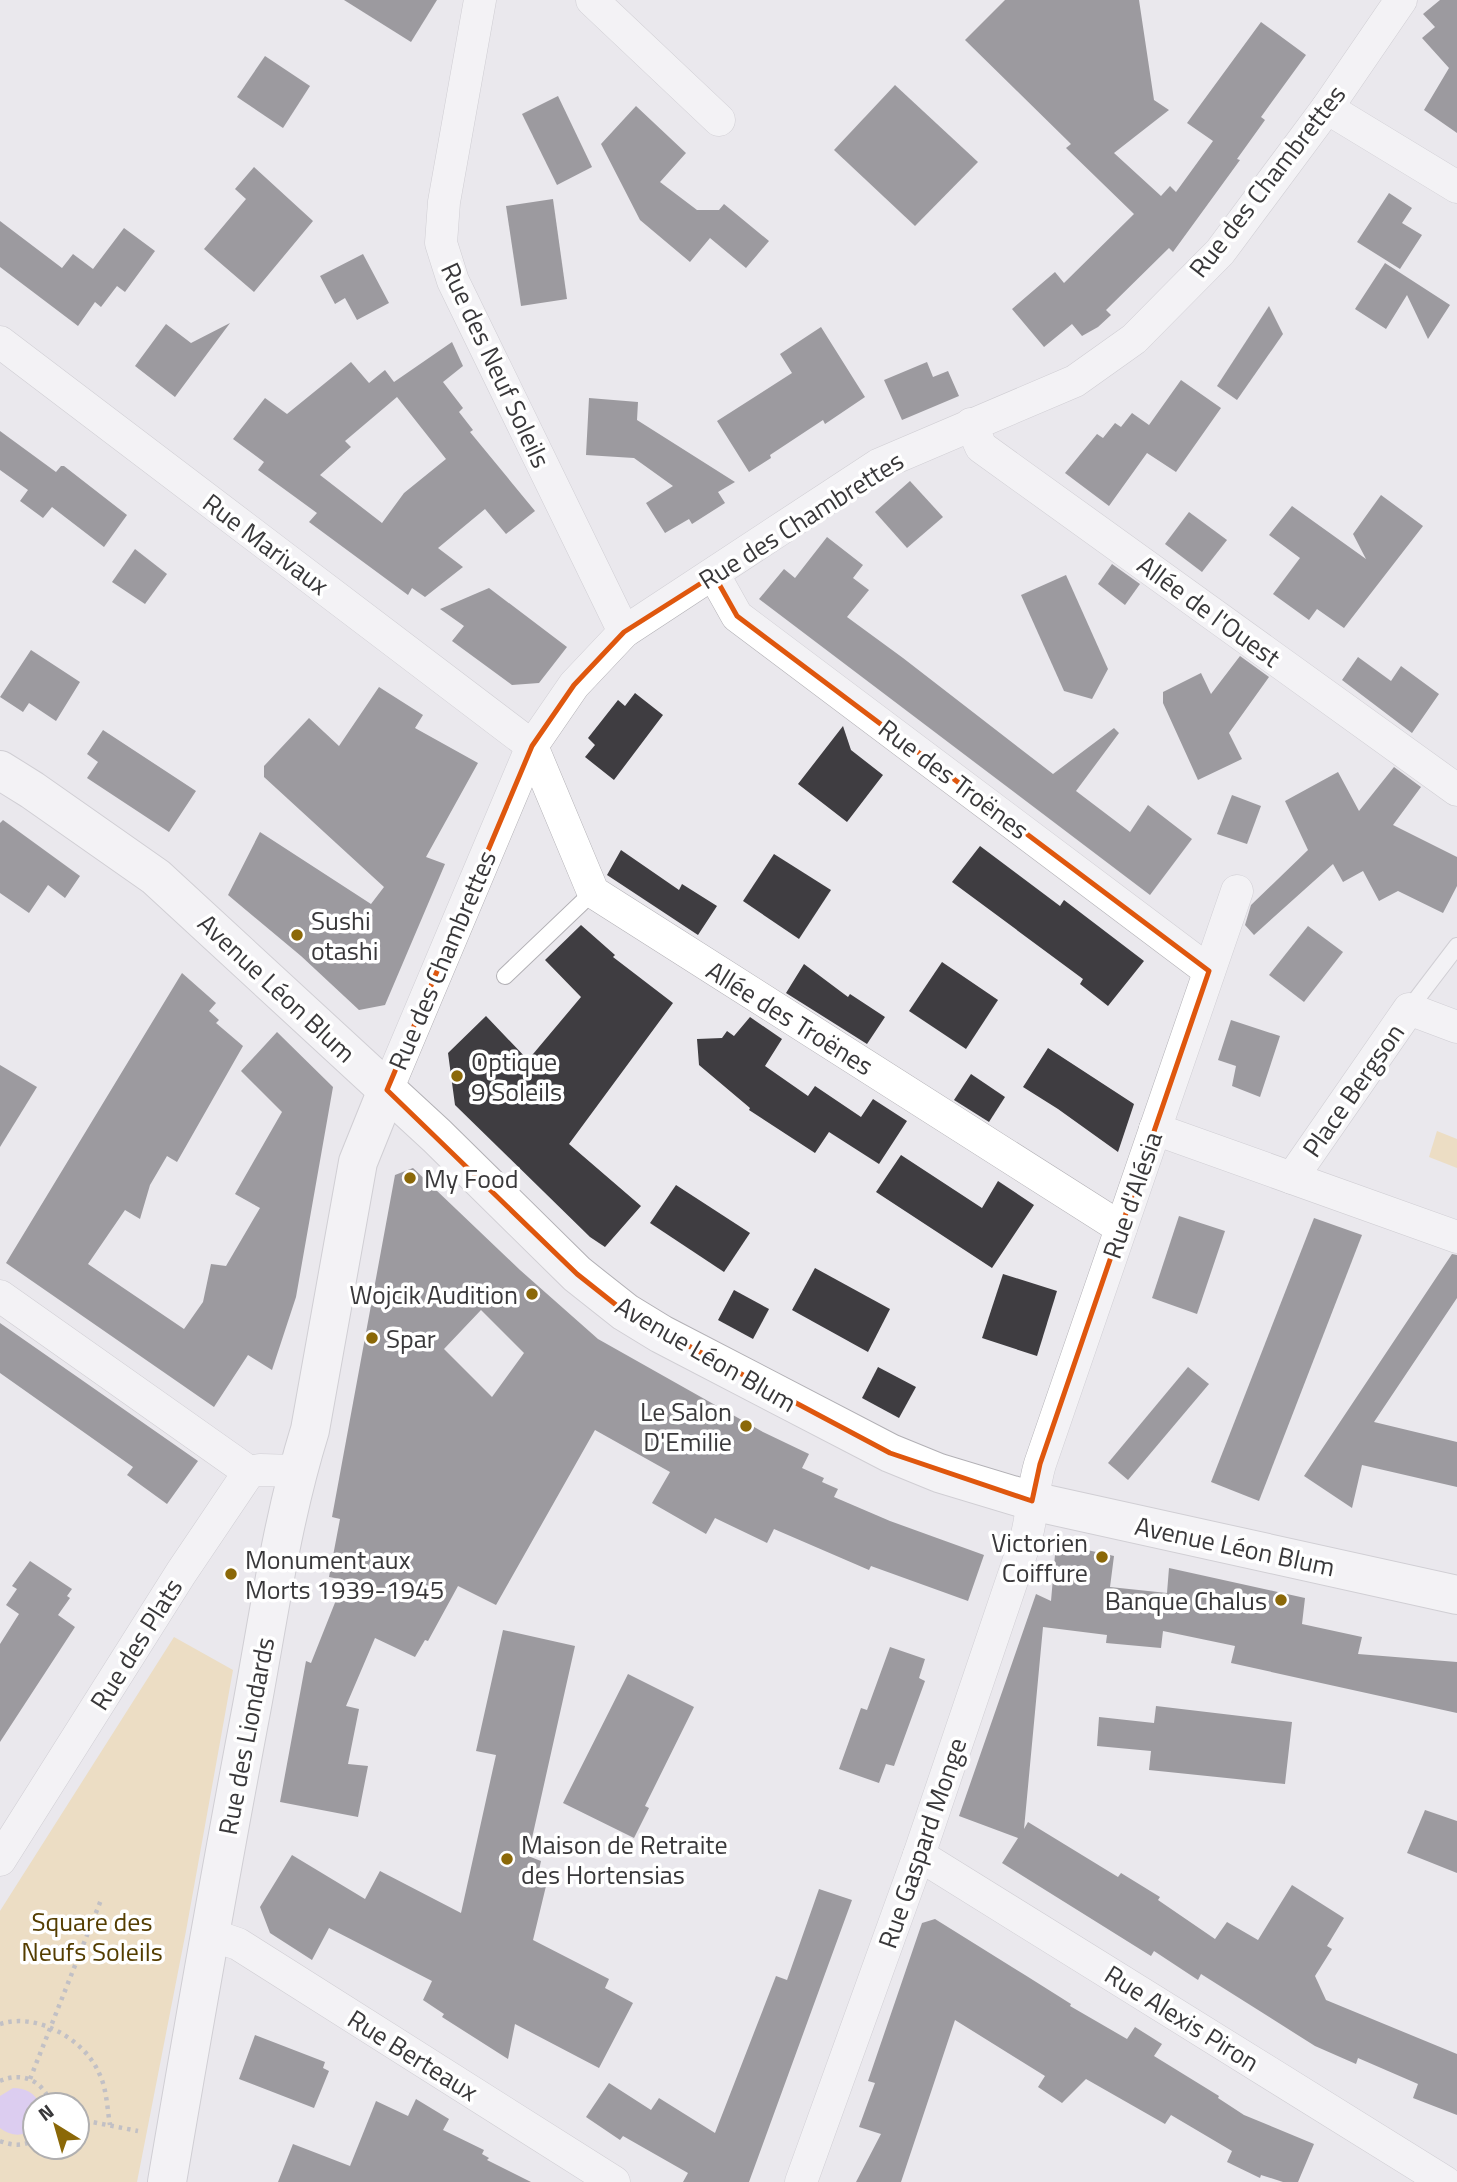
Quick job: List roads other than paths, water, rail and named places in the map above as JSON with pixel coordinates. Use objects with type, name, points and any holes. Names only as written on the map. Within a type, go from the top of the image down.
[{"type":"main road","name":"Avenue Léon Blum","points":[[0,770],[156,877],[387,1090],[577,1273],[625,1312],[649,1327],[890,1453],[939,1473],[1032,1501],[1457,1595]]},
{"type":"main road","name":"Rue des Liondards","points":[[167,2182],[209,1934],[297,1471],[310,1430],[358,1162],[387,1090]]},
{"type":"street","name":"Rue des Neuf Soleils","points":[[480,0],[444,202],[441,243],[453,281],[624,632]]},
{"type":"street","points":[[592,0],[719,120]]},
{"type":"street","name":"Rue des Chambrettes","points":[[387,1090],[532,746],[574,685],[624,632],[878,465],[1075,381],[1134,339],[1220,252],[1327,108],[1401,0]]},
{"type":"street","points":[[1327,108],[1457,187]]},
{"type":"street","name":"Rue Marivaux","points":[[0,342],[532,746]]},
{"type":"street","name":"Allée de l'Ouest","points":[[971,424],[981,447],[1457,790]]},
{"type":"street","name":"Rue des Troënes","points":[[714,575],[737,616],[1209,971]]},
{"type":"street","points":[[532,746],[593,892]]},
{"type":"street","name":"Rue d'Alésia","points":[[1032,1501],[1040,1464],[1237,891]]},
{"type":"street","name":"Allée des Troënes","points":[[593,892],[1121,1228]]},
{"type":"street","name":"Place Bergson","points":[[1292,1178],[1409,1009],[1457,1027]]},
{"type":"street","name":"Place Bergson","points":[[1155,1129],[1457,1237]]},
{"type":"street","points":[[0,1296],[249,1472],[297,1471]]},
{"type":"street","name":"Rue des Plats","points":[[0,1860],[181,1573],[249,1472]]},
{"type":"street","name":"Rue Gaspard Monge","points":[[801,2182],[919,1855],[1030,1525],[1032,1501]]},
{"type":"street","name":"Rue Alexis Piron","points":[[919,1855],[1445,2182]]},
{"type":"street","name":"Rue Berteaux","points":[[209,1934],[238,1944],[614,2182]]},
{"type":"lane","points":[[505,976],[593,892]]},
{"type":"lane","points":[[1409,1009],[1457,946]]},
{"type":"place","name":"Sushi otashi","points":[[297,935]]},
{"type":"place","name":"Optique 9 Soleils","points":[[457,1076]]},
{"type":"place","name":"My Food","points":[[410,1178]]},
{"type":"place","name":"Wojcik Audition","points":[[532,1294]]},
{"type":"place","name":"Spar","points":[[372,1338]]},
{"type":"place","name":"Le Salon D'Emilie","points":[[746,1426]]},
{"type":"place","name":"Victorien Coiffure","points":[[1102,1557]]},
{"type":"place","name":"Monument aux Morts 1939-1945","points":[[231,1574]]},
{"type":"place","name":"Banque Chalus","points":[[1281,1600]]},
{"type":"place","name":"Maison de Retraite des Hortensias","points":[[507,1859]]},
{"type":"park label","name":"Square des Neufs Soleils","points":[[92,1936]]}]
